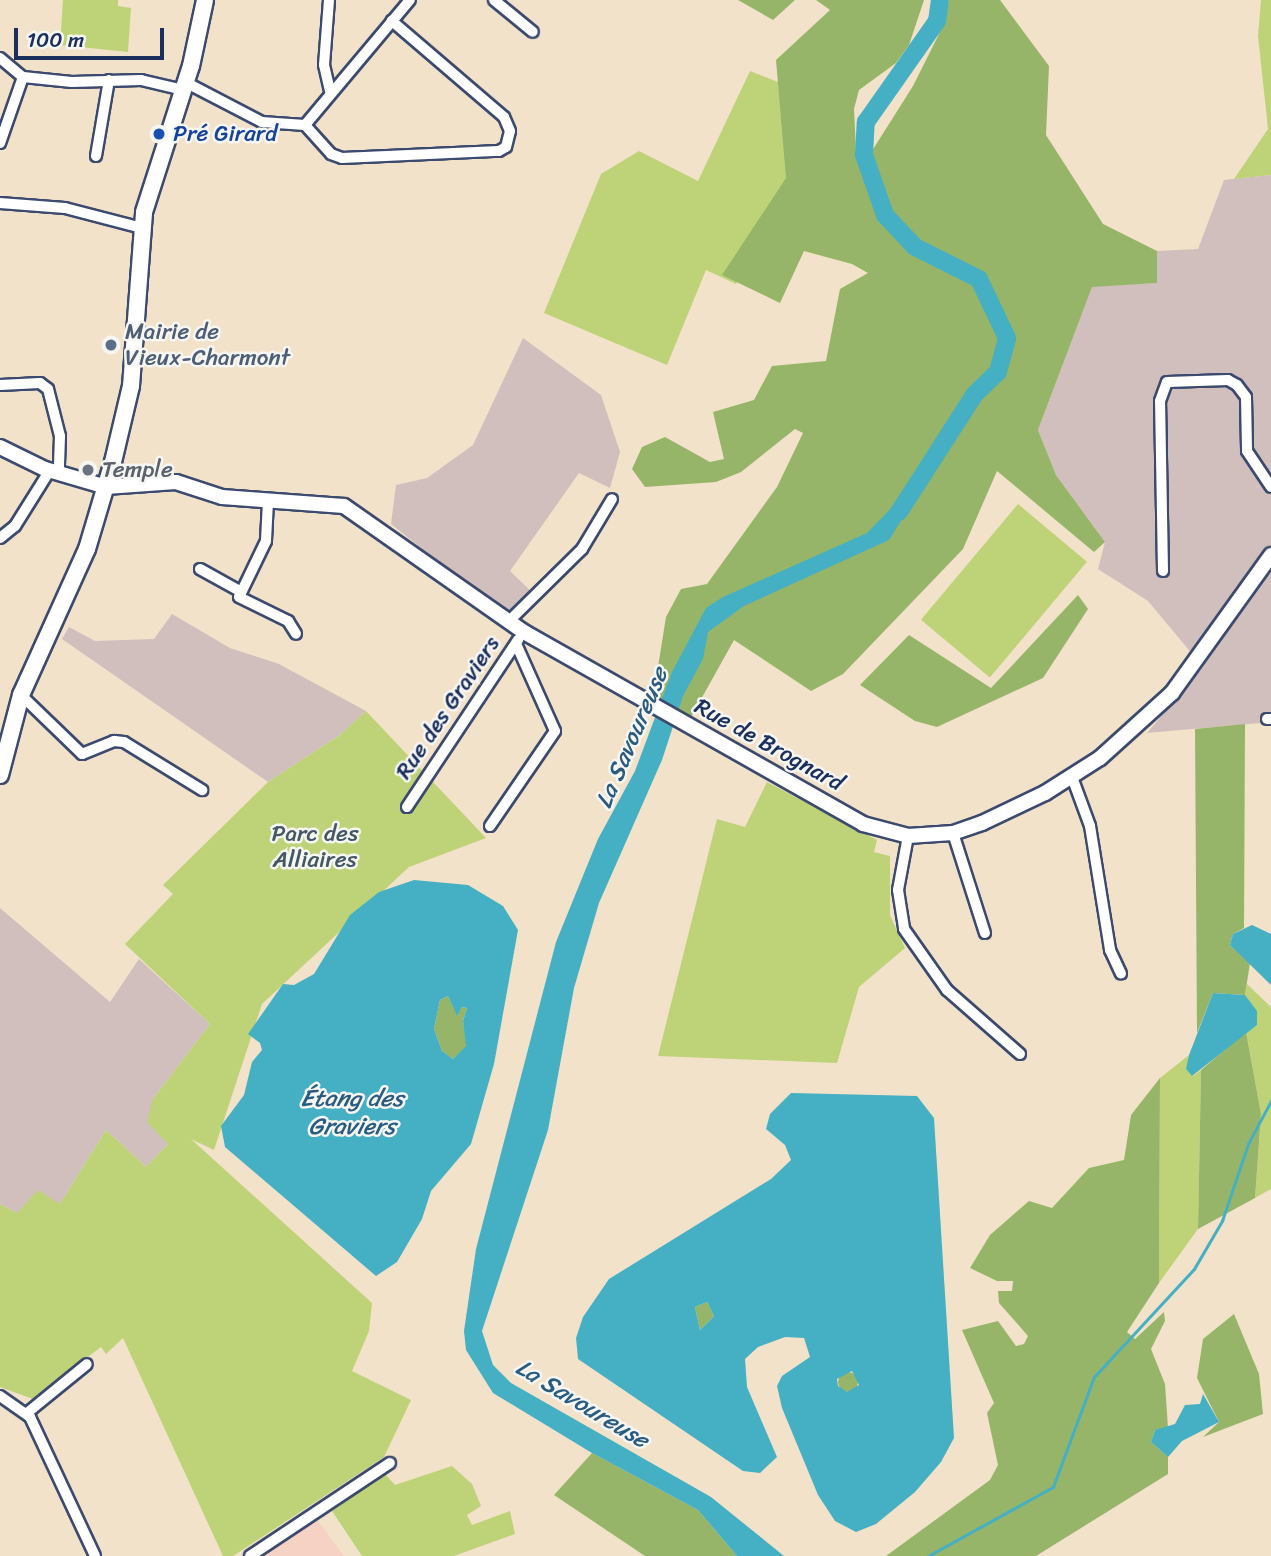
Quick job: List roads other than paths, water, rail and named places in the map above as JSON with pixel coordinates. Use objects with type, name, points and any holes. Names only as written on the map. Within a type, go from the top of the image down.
[{"type":"main road","points":[[0,775],[21,695],[87,549],[106,487],[131,386],[142,228],[184,86],[205,0]]},
{"type":"street","points":[[329,0],[324,65],[330,90]]},
{"type":"street","points":[[305,125],[330,90],[410,0]]},
{"type":"street","points":[[494,0],[533,32]]},
{"type":"street","points":[[0,58],[23,77],[72,82],[141,80],[184,86],[262,122],[305,125],[331,154],[342,159],[499,151],[506,147],[510,131],[503,117],[392,21]]},
{"type":"street","points":[[0,143],[23,77]]},
{"type":"street","points":[[96,156],[109,80]]},
{"type":"street","points":[[0,203],[65,208],[142,228]]},
{"type":"street","points":[[1163,571],[1160,401],[1167,382],[1228,380],[1237,385],[1246,397],[1247,451],[1271,487]]},
{"type":"street","points":[[0,385],[40,383],[48,389],[60,436],[55,472],[15,526],[0,538]]},
{"type":"street","points":[[0,447],[55,472],[106,487]]},
{"type":"street","points":[[1260,471],[1271,477]]},
{"type":"street","name":"Rue de Brognard","points":[[106,487],[176,482],[222,498],[344,506],[508,622],[520,638],[652,705],[863,824],[908,836],[953,833],[994,818],[1072,777],[1139,728],[1172,693],[1271,555]]},
{"type":"street","points":[[508,622],[582,549],[612,499]]},
{"type":"street","points":[[268,501],[266,541],[238,590],[239,597],[288,621],[296,634]]},
{"type":"street","points":[[200,569],[238,590]]},
{"type":"street","points":[[490,826],[555,731],[520,638]]},
{"type":"street","name":"Rue des Graviers","points":[[407,807],[520,638]]},
{"type":"street","points":[[21,695],[82,754],[114,741],[124,742],[201,790]]},
{"type":"street","points":[[1072,777],[1090,827],[1110,950],[1121,974]]},
{"type":"street","points":[[953,833],[985,933]]},
{"type":"street","points":[[908,836],[898,890],[904,929],[947,990],[1020,1054]]},
{"type":"street","points":[[29,1415],[87,1364]]},
{"type":"street","points":[[0,1396],[29,1415],[95,1556]]},
{"type":"street","points":[[250,1556],[390,1463]]},
{"type":"water","name":"La Savoureuse","points":[[910,489],[914,500],[889,540],[744,606],[708,632],[703,659],[683,696],[662,760],[599,903],[574,988],[548,1130],[482,1331],[493,1365],[511,1383],[711,1497],[784,1556],[737,1556],[698,1510],[592,1453],[493,1393],[466,1350],[464,1331],[476,1249],[556,942],[598,839],[635,771],[672,672],[706,608],[723,597],[867,533]]},
{"type":"water","name":"Étang des Graviers","points":[[414,880],[468,885],[503,906],[518,930],[494,1064],[471,1144],[431,1191],[422,1219],[397,1262],[376,1276],[225,1147],[221,1126],[244,1095],[252,1062],[262,1050],[260,1043],[248,1034],[283,984],[294,985],[314,974],[350,915],[379,892]],"holes":[[[448,996],[457,1016],[462,1007],[467,1008],[463,1021],[466,1046],[453,1059],[442,1051],[434,1029],[440,1000]]]},
{"type":"water","points":[[1252,925],[1271,934],[1271,985],[1230,945],[1233,934]]},
{"type":"water","points":[[1213,993],[1245,995],[1257,1011],[1257,1025],[1192,1076],[1186,1069],[1189,1055]]},
{"type":"water","points":[[791,1093],[917,1096],[934,1118],[954,1438],[941,1462],[915,1492],[876,1524],[856,1532],[835,1521],[818,1495],[782,1408],[777,1386],[782,1376],[810,1357],[804,1338],[785,1337],[758,1347],[745,1359],[747,1387],[777,1457],[760,1473],[743,1471],[578,1359],[576,1338],[583,1317],[609,1279],[771,1179],[791,1160],[785,1145],[766,1129],[770,1114]],"holes":[[[707,1302],[714,1316],[700,1330],[695,1307]],[[852,1371],[859,1385],[847,1392],[838,1386],[837,1379]]]},
{"type":"water","points":[[1203,1394],[1219,1422],[1182,1441],[1168,1457],[1151,1442],[1155,1430],[1175,1424],[1185,1405],[1200,1404]]},
{"type":"waterway","name":"La Savoureuse","points":[[899,512],[974,395],[998,372],[1007,338],[979,279],[915,247],[885,215],[864,155],[866,122],[937,21],[940,0]]},
{"type":"waterway","points":[[928,1556],[1053,1487],[1094,1377],[1194,1269],[1222,1221],[1248,1144],[1271,1101]]},
{"type":"place","name":"Pré Girard","points":[[159,134]]},
{"type":"place","name":"Mairie de Vieux-Charmont","points":[[111,345]]},
{"type":"place","name":"Temple","points":[[88,470]]},
{"type":"park label","name":"Parc des Alliaires","points":[[315,847]]}]
